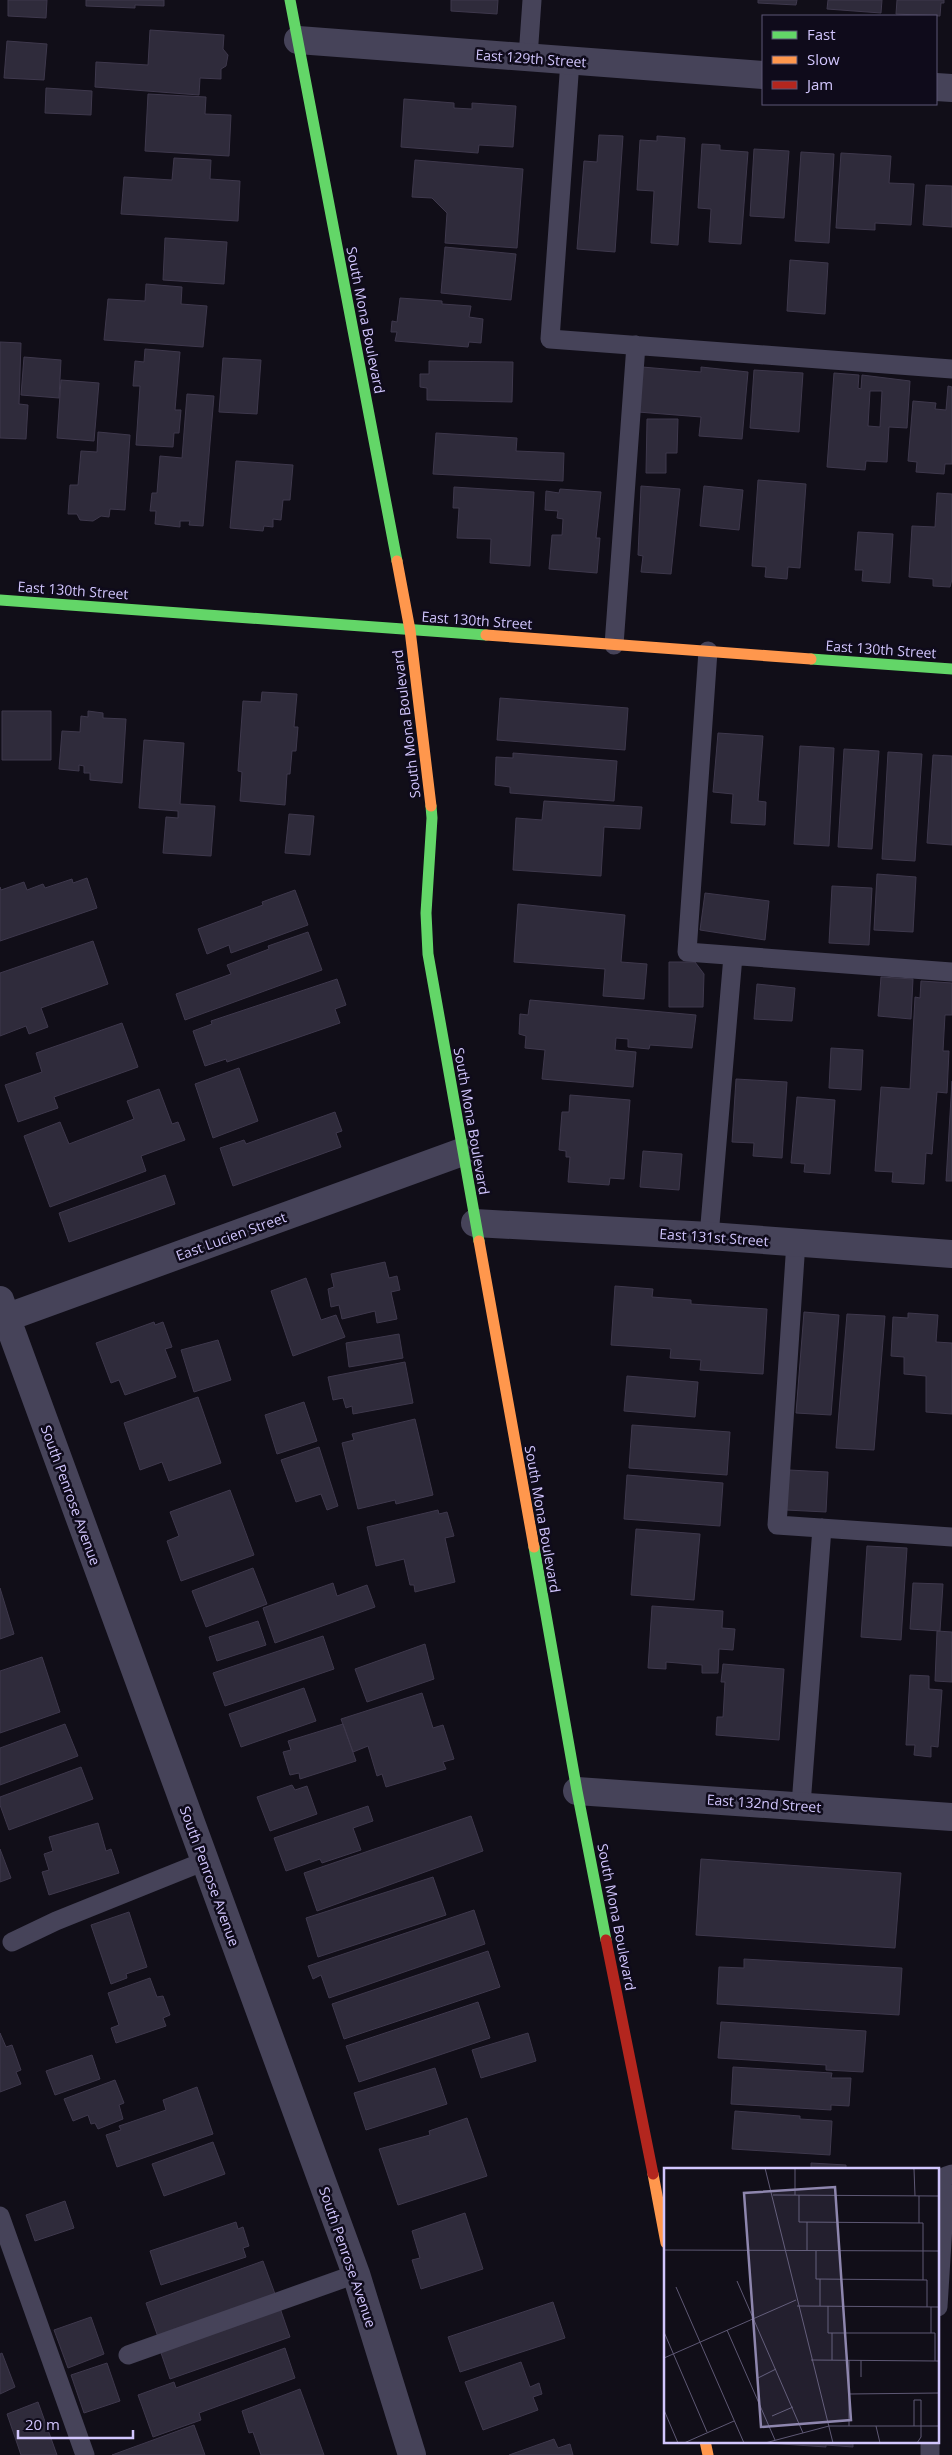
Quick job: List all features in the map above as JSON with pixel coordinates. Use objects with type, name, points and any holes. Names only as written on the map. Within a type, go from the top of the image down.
[{"type":"street","name":"South Mona Boulevard","points":[[290,0],[410,630],[432,818],[426,913],[428,954],[577,1791],[664,2233]]},
{"type":"street","name":"East 129th Street","points":[[298,40],[762,75]]},
{"type":"street","points":[[937,87],[952,88]]},
{"type":"street","name":"East 130th Street","points":[[0,600],[952,669]]},
{"type":"street","name":"East Lucien Street","points":[[2,1312],[462,1152]]},
{"type":"street","name":"East 131st Street","points":[[475,1223],[709,1236],[952,1254]]},
{"type":"street","name":"South Penrose Avenue","points":[[2,1312],[356,2274],[412,2455]]},
{"type":"street","name":"East 132nd Street","points":[[577,1791],[801,1805],[952,1817]]},
{"type":"street","points":[[705,2442],[708,2455]]},
{"type":"lane","points":[[528,57],[532,0]]},
{"type":"lane","points":[[570,61],[550,339],[952,368]]},
{"type":"lane","points":[[614,645],[636,345]]},
{"type":"lane","points":[[708,652],[687,952],[952,972]]},
{"type":"lane","points":[[709,1236],[733,956]]},
{"type":"lane","points":[[796,1242],[777,1525],[952,1537]]},
{"type":"lane","points":[[801,1805],[822,1528]]},
{"type":"lane","points":[[12,1942],[56,1921],[205,1861]]},
{"type":"lane","points":[[940,2274],[946,2176],[952,2174]]},
{"type":"lane","points":[[0,2216],[85,2455]]},
{"type":"lane","points":[[128,2355],[356,2274]]},
{"type":"lane","points":[[930,2442],[930,2455]]},
{"type":"building","points":[[8,0],[47,0],[46,18],[8,16]]},
{"type":"building","points":[[86,0],[164,0],[164,6],[135,5],[135,8],[86,6]]},
{"type":"building","points":[[451,0],[498,0],[497,14],[451,11]]},
{"type":"building","points":[[758,0],[797,0],[796,5],[758,3]]},
{"type":"building","points":[[828,0],[882,0],[881,13],[827,9]]},
{"type":"building","points":[[897,0],[944,0],[944,3],[941,3],[940,16],[896,14]]},
{"type":"building","points":[[150,30],[224,35],[223,49],[228,55],[226,66],[221,69],[221,79],[200,78],[199,95],[95,87],[96,62],[148,65]]},
{"type":"building","points":[[7,41],[47,44],[44,80],[4,78]]},
{"type":"building","points":[[46,88],[92,91],[91,115],[45,113]]},
{"type":"building","points":[[148,94],[206,97],[205,114],[231,115],[229,156],[145,151]]},
{"type":"building","points":[[404,99],[454,103],[454,108],[472,109],[472,103],[516,106],[513,147],[479,145],[478,153],[401,147]]},
{"type":"building","points":[[599,135],[623,136],[615,252],[577,249],[584,161],[597,162]]},
{"type":"building","points":[[657,136],[685,138],[678,245],[651,243],[654,191],[637,190],[640,140],[657,141]]},
{"type":"building","points":[[702,144],[720,145],[720,150],[748,152],[741,244],[709,242],[711,209],[698,208]]},
{"type":"building","points":[[754,149],[789,151],[784,218],[750,216]]},
{"type":"building","points":[[801,152],[834,154],[829,243],[795,241]]},
{"type":"building","points":[[841,153],[891,156],[889,183],[914,184],[911,225],[875,223],[875,230],[836,228]]},
{"type":"building","points":[[174,158],[211,160],[210,179],[240,181],[238,221],[121,214],[124,177],[172,180]]},
{"type":"building","points":[[415,160],[523,169],[517,248],[445,243],[447,213],[432,198],[412,197]]},
{"type":"building","points":[[926,185],[952,186],[952,227],[923,225]]},
{"type":"building","points":[[165,238],[227,242],[224,284],[163,280]]},
{"type":"building","points":[[445,247],[516,254],[511,300],[441,293]]},
{"type":"building","points":[[790,260],[828,263],[825,314],[787,311]]},
{"type":"building","points":[[146,284],[182,287],[181,304],[207,306],[203,347],[104,340],[108,299],[145,301]]},
{"type":"building","points":[[400,298],[442,301],[442,304],[471,306],[469,317],[483,319],[481,343],[469,342],[468,347],[395,341],[397,332],[391,332],[392,321],[397,322]]},
{"type":"building","points":[[0,342],[21,343],[19,404],[28,405],[26,439],[0,438]]},
{"type":"building","points":[[145,349],[180,352],[175,410],[181,410],[179,433],[174,433],[173,447],[136,445],[140,386],[133,386],[135,361],[144,362]]},
{"type":"building","points":[[24,357],[61,360],[59,398],[21,395]]},
{"type":"building","points":[[223,358],[261,360],[257,414],[219,412]]},
{"type":"building","points":[[429,361],[513,362],[512,402],[427,400],[427,388],[420,387],[420,374],[429,374]]},
{"type":"building","points":[[642,367],[701,372],[701,367],[748,372],[742,439],[699,436],[701,417],[638,412]]},
{"type":"building","points":[[754,370],[803,373],[799,432],[750,428]]},
{"type":"building","points":[[834,373],[859,375],[858,388],[861,389],[862,375],[910,381],[907,428],[889,427],[887,462],[866,461],[865,470],[827,467]],"holes":[[[870,391],[882,391],[880,427],[868,426]]]},
{"type":"building","points":[[61,380],[99,383],[94,441],[57,438]]},
{"type":"building","points":[[948,386],[952,387],[952,464],[945,464],[944,474],[916,472],[917,462],[908,461],[913,401],[936,403],[935,409],[946,410]]},
{"type":"building","points":[[187,394],[214,396],[203,526],[189,525],[190,521],[180,521],[180,527],[155,524],[156,511],[150,511],[152,493],[157,493],[160,456],[182,458]]},
{"type":"building","points":[[647,419],[678,419],[677,453],[666,453],[666,473],[646,473]]},
{"type":"building","points":[[98,432],[130,435],[125,510],[110,509],[109,517],[101,516],[93,521],[80,520],[77,514],[68,514],[70,485],[78,485],[81,451],[97,452]]},
{"type":"building","points":[[436,433],[517,438],[516,451],[564,453],[563,481],[433,474]]},
{"type":"building","points":[[236,461],[293,465],[290,500],[283,500],[281,520],[273,519],[273,527],[264,526],[263,531],[230,528]]},
{"type":"building","points":[[758,480],[806,484],[800,568],[788,567],[787,579],[765,577],[766,567],[752,566]]},
{"type":"building","points":[[641,486],[680,489],[671,574],[641,572],[643,556],[638,555]]},
{"type":"building","points":[[704,486],[743,490],[739,530],[700,526]]},
{"type":"building","points":[[454,487],[534,492],[530,566],[490,563],[491,539],[457,538],[459,508],[453,508]]},
{"type":"building","points":[[560,489],[601,492],[596,538],[600,538],[597,573],[549,569],[552,535],[562,535],[563,519],[557,518],[558,511],[545,510],[546,491],[559,493]]},
{"type":"building","points":[[937,493],[952,494],[952,579],[950,587],[933,586],[933,579],[909,577],[912,526],[935,527]]},
{"type":"building","points":[[858,532],[893,534],[890,583],[862,581],[863,570],[855,570]]},
{"type":"building","points":[[262,692],[297,694],[294,727],[298,727],[296,751],[292,751],[290,774],[287,774],[285,805],[240,801],[242,772],[238,771],[243,701],[261,702]]},
{"type":"building","points":[[500,698],[628,708],[625,750],[497,740]]},
{"type":"building","points":[[2,711],[51,711],[51,760],[2,760]]},
{"type":"building","points":[[88,711],[103,713],[103,718],[126,719],[122,783],[90,780],[90,773],[84,773],[84,766],[79,765],[79,771],[59,769],[62,731],[80,732],[81,716],[88,717]]},
{"type":"building","points":[[718,733],[763,736],[758,801],[766,802],[765,825],[731,823],[733,794],[713,792]]},
{"type":"building","points":[[144,740],[184,743],[180,804],[215,806],[211,856],[163,853],[166,817],[178,818],[178,811],[139,808]]},
{"type":"building","points":[[800,746],[834,748],[829,846],[794,844]]},
{"type":"building","points":[[844,749],[879,751],[872,849],[838,847]]},
{"type":"building","points":[[888,752],[922,754],[915,861],[882,859]]},
{"type":"building","points":[[513,753],[617,761],[614,801],[510,793],[510,787],[495,785],[496,757],[513,758]]},
{"type":"building","points":[[933,755],[952,756],[952,845],[927,843]]},
{"type":"building","points":[[544,801],[642,807],[640,829],[604,827],[601,876],[513,870],[516,818],[542,820]]},
{"type":"building","points":[[289,814],[314,816],[310,855],[285,853]]},
{"type":"building","points":[[877,874],[916,877],[913,932],[874,930]]},
{"type":"building","points":[[87,878],[97,908],[0,941],[0,887],[1,890],[24,882],[27,890],[43,884],[45,888],[72,879],[73,883]]},
{"type":"building","points":[[832,886],[872,888],[869,945],[829,943]]},
{"type":"building","points":[[295,890],[308,925],[231,953],[229,945],[207,954],[198,929],[263,905],[262,902]]},
{"type":"building","points":[[705,893],[769,901],[765,940],[700,930]]},
{"type":"building","points":[[518,904],[625,915],[621,962],[647,964],[644,999],[603,996],[605,969],[514,962]]},
{"type":"building","points":[[308,932],[322,970],[185,1020],[176,994],[231,974],[227,965],[269,949],[268,946]]},
{"type":"building","points":[[93,941],[108,984],[41,1008],[48,1027],[29,1034],[26,1026],[0,1036],[0,973]]},
{"type":"building","points":[[669,962],[695,962],[704,974],[703,1007],[669,1007]]},
{"type":"building","points":[[881,977],[913,979],[911,1019],[878,1016]]},
{"type":"building","points":[[337,979],[346,1005],[335,1009],[340,1023],[227,1062],[226,1059],[205,1066],[193,1031],[212,1024],[211,1021]]},
{"type":"building","points":[[921,981],[952,983],[952,1015],[945,1015],[943,1051],[949,1051],[947,1093],[937,1092],[932,1154],[926,1153],[924,1184],[892,1182],[893,1172],[875,1171],[881,1087],[910,1089],[915,997],[920,998]]},
{"type":"building","points":[[757,984],[795,988],[792,1021],[754,1019]]},
{"type":"building","points":[[530,1000],[696,1015],[692,1048],[650,1045],[649,1049],[628,1047],[628,1039],[616,1038],[615,1050],[636,1052],[633,1087],[542,1079],[545,1050],[525,1048],[526,1036],[519,1034],[520,1014],[528,1015]]},
{"type":"building","points":[[122,1023],[138,1067],[54,1097],[58,1108],[18,1122],[5,1085],[42,1072],[36,1053]]},
{"type":"building","points":[[831,1048],[863,1050],[861,1090],[829,1088]]},
{"type":"building","points":[[239,1068],[258,1121],[213,1138],[195,1084]]},
{"type":"building","points":[[736,1079],[787,1082],[782,1158],[753,1156],[754,1143],[732,1142]]},
{"type":"building","points":[[952,1081],[952,1181],[946,1181]]},
{"type":"building","points":[[159,1089],[172,1124],[178,1122],[185,1140],[141,1156],[146,1171],[50,1207],[24,1136],[60,1122],[69,1144],[134,1119],[127,1101]]},
{"type":"building","points":[[570,1095],[630,1100],[624,1179],[610,1178],[609,1185],[568,1182],[570,1157],[566,1157],[566,1151],[559,1150],[562,1112],[569,1112]]},
{"type":"building","points":[[797,1097],[835,1100],[830,1174],[804,1172],[805,1164],[791,1163]]},
{"type":"building","points":[[335,1112],[342,1131],[336,1133],[341,1147],[233,1186],[220,1148],[244,1140],[246,1144]]},
{"type":"building","points":[[643,1151],[682,1154],[679,1190],[640,1187]]},
{"type":"building","points":[[165,1175],[175,1204],[69,1242],[59,1213]]},
{"type":"building","points":[[385,1262],[389,1278],[397,1276],[400,1290],[391,1292],[397,1319],[377,1323],[375,1311],[342,1319],[339,1305],[331,1307],[328,1289],[334,1287],[331,1274]]},
{"type":"building","points":[[306,1278],[321,1320],[336,1315],[345,1337],[293,1356],[271,1291]]},
{"type":"building","points":[[615,1286],[653,1289],[652,1297],[691,1300],[691,1304],[767,1309],[763,1374],[700,1370],[701,1360],[670,1358],[671,1349],[611,1345]]},
{"type":"building","points":[[804,1312],[839,1315],[831,1415],[796,1413]]},
{"type":"building","points":[[908,1313],[938,1315],[936,1342],[952,1343],[952,1414],[926,1412],[926,1376],[904,1374],[904,1357],[891,1356],[893,1317],[908,1318]]},
{"type":"building","points":[[847,1314],[885,1316],[874,1450],[836,1448]]},
{"type":"building","points":[[154,1322],[155,1325],[163,1322],[172,1347],[165,1349],[176,1377],[125,1395],[119,1380],[111,1383],[96,1343]]},
{"type":"building","points":[[399,1334],[403,1358],[349,1367],[346,1343]]},
{"type":"building","points":[[218,1340],[231,1380],[194,1392],[181,1350]]},
{"type":"building","points":[[405,1362],[413,1403],[353,1414],[352,1406],[346,1408],[343,1398],[333,1400],[328,1377]]},
{"type":"building","points":[[627,1376],[698,1382],[695,1417],[624,1411]]},
{"type":"building","points":[[198,1397],[221,1463],[169,1481],[162,1462],[140,1470],[124,1423]]},
{"type":"building","points":[[304,1402],[317,1441],[277,1454],[265,1415]]},
{"type":"building","points":[[415,1419],[433,1495],[396,1504],[395,1500],[358,1509],[342,1443],[354,1440],[352,1434]]},
{"type":"building","points":[[632,1425],[730,1432],[727,1475],[629,1468]]},
{"type":"building","points":[[319,1447],[338,1506],[327,1510],[321,1494],[296,1502],[281,1460]]},
{"type":"building","points":[[789,1470],[828,1472],[826,1512],[786,1510]]},
{"type":"building","points":[[627,1475],[723,1483],[720,1526],[624,1519]]},
{"type":"building","points":[[230,1490],[254,1555],[181,1581],[167,1541],[179,1536],[170,1512]]},
{"type":"building","points":[[438,1510],[439,1514],[447,1512],[454,1536],[445,1538],[455,1582],[415,1592],[414,1585],[410,1585],[404,1559],[376,1566],[367,1527]]},
{"type":"building","points":[[636,1529],[700,1534],[694,1600],[631,1595]]},
{"type":"building","points":[[867,1546],[907,1548],[901,1640],[861,1637]]},
{"type":"building","points":[[253,1568],[267,1604],[206,1627],[192,1591]]},
{"type":"building","points":[[333,1583],[337,1596],[367,1585],[375,1607],[275,1643],[263,1608]]},
{"type":"building","points":[[913,1583],[943,1584],[940,1631],[910,1629]]},
{"type":"building","points":[[0,1588],[14,1634],[0,1639]]},
{"type":"building","points":[[652,1606],[723,1611],[722,1628],[735,1629],[733,1650],[719,1649],[718,1673],[702,1673],[702,1665],[666,1662],[666,1669],[648,1668]]},
{"type":"building","points":[[258,1621],[266,1645],[217,1661],[209,1637]]},
{"type":"building","points":[[937,1631],[952,1632],[952,1682],[935,1681]]},
{"type":"building","points":[[323,1636],[334,1669],[225,1706],[213,1673]]},
{"type":"building","points":[[425,1644],[434,1679],[367,1702],[355,1669]]},
{"type":"building","points":[[42,1657],[60,1712],[0,1733],[0,1671]]},
{"type":"building","points":[[723,1664],[784,1669],[779,1740],[716,1735],[717,1717],[723,1717],[725,1682],[721,1682]]},
{"type":"building","points":[[910,1675],[929,1676],[929,1689],[942,1690],[938,1747],[931,1746],[931,1757],[914,1755],[915,1745],[906,1745]]},
{"type":"building","points":[[304,1688],[316,1721],[241,1747],[229,1714]]},
{"type":"building","points":[[422,1693],[433,1728],[443,1725],[454,1759],[443,1762],[446,1769],[386,1787],[382,1774],[377,1776],[368,1746],[353,1752],[341,1719]]},
{"type":"building","points":[[65,1724],[78,1756],[0,1785],[0,1748]]},
{"type":"building","points":[[343,1724],[356,1761],[300,1779],[299,1773],[290,1775],[283,1752],[291,1750],[288,1741]]},
{"type":"building","points":[[81,1767],[93,1799],[9,1830],[0,1805],[0,1797]]},
{"type":"building","points":[[292,1785],[295,1790],[307,1786],[317,1814],[270,1831],[257,1797]]},
{"type":"building","points":[[368,1806],[373,1821],[353,1828],[361,1850],[322,1863],[320,1859],[286,1871],[274,1838]]},
{"type":"building","points":[[471,1816],[483,1851],[317,1911],[304,1873]]},
{"type":"building","points":[[98,1823],[106,1851],[111,1849],[119,1873],[49,1895],[42,1872],[49,1870],[44,1854],[53,1851],[49,1837]]},
{"type":"building","points":[[0,1849],[11,1878],[0,1882]]},
{"type":"building","points":[[701,1859],[901,1873],[895,1948],[696,1935]]},
{"type":"building","points":[[433,1877],[446,1915],[318,1957],[306,1918]]},
{"type":"building","points":[[474,1910],[485,1944],[329,1998],[321,1975],[313,1979],[308,1966]]},
{"type":"building","points":[[129,1912],[147,1967],[126,1974],[127,1978],[111,1984],[91,1925]]},
{"type":"building","points":[[488,1951],[500,1987],[344,2039],[332,2004]]},
{"type":"building","points":[[744,1959],[902,1968],[899,2015],[717,2004],[719,1967],[744,1968]]},
{"type":"building","points":[[150,1978],[157,1997],[163,1996],[170,2015],[163,2018],[166,2026],[116,2043],[111,2028],[119,2025],[108,1993]]},
{"type":"building","points":[[478,2002],[490,2038],[359,2082],[346,2046]]},
{"type":"building","points":[[721,2022],[866,2031],[863,2072],[826,2070],[826,2065],[718,2058]]},
{"type":"building","points":[[0,2033],[6,2047],[12,2045],[21,2070],[16,2072],[21,2084],[0,2092]]},
{"type":"building","points":[[528,2033],[536,2061],[481,2078],[472,2050]]},
{"type":"building","points":[[92,2055],[100,2079],[55,2095],[46,2071]]},
{"type":"building","points":[[733,2067],[832,2073],[831,2078],[851,2078],[849,2106],[831,2105],[831,2110],[731,2104]]},
{"type":"building","points":[[435,2068],[447,2104],[366,2130],[354,2093]]},
{"type":"building","points":[[115,2080],[124,2103],[119,2105],[123,2119],[98,2129],[95,2123],[91,2124],[88,2115],[73,2121],[64,2099]]},
{"type":"building","points":[[197,2087],[213,2134],[117,2167],[106,2135],[121,2130],[119,2126],[166,2110],[163,2100]]},
{"type":"building","points":[[735,2111],[800,2116],[800,2119],[832,2121],[830,2155],[732,2149]]},
{"type":"building","points":[[467,2118],[487,2176],[398,2205],[379,2149],[430,2135],[429,2131]]},
{"type":"building","points":[[213,2142],[225,2174],[164,2196],[152,2164]]},
{"type":"building","points":[[811,2163],[846,2165],[846,2168],[811,2168]]},
{"type":"building","points":[[65,2201],[74,2228],[35,2241],[26,2215]]},
{"type":"building","points":[[465,2213],[483,2269],[421,2289],[412,2260],[420,2258],[412,2231]]},
{"type":"building","points":[[236,2222],[238,2229],[243,2227],[249,2246],[243,2248],[246,2257],[161,2285],[150,2251]]},
{"type":"building","points":[[263,2261],[275,2294],[158,2337],[146,2303]]},
{"type":"building","points":[[553,2302],[565,2338],[460,2372],[448,2337]]},
{"type":"building","points":[[280,2308],[290,2337],[170,2379],[160,2350]]},
{"type":"building","points":[[91,2317],[104,2354],[68,2368],[54,2330]]},
{"type":"building","points":[[285,2348],[295,2378],[199,2413],[201,2420],[153,2437],[138,2395],[174,2382],[176,2388]]},
{"type":"building","points":[[2,2353],[15,2387],[0,2394],[0,2354]]},
{"type":"building","points":[[521,2362],[530,2387],[539,2383],[542,2394],[533,2397],[538,2410],[483,2430],[465,2382]]},
{"type":"building","points":[[107,2363],[120,2401],[84,2413],[71,2375]]},
{"type":"building","points":[[300,2389],[324,2455],[261,2455],[253,2432],[249,2433],[242,2411]]},
{"type":"building","points":[[38,2402],[57,2455],[21,2455],[7,2414]]},
{"type":"building","points":[[194,2425],[205,2455],[112,2455]]},
{"type":"building","points":[[554,2439],[558,2448],[570,2444],[573,2455],[509,2455]]},
{"type":"building","points":[[853,2442],[853,2447],[826,2445],[826,2447],[767,2443]]},
{"type":"traffic: fast","points":[[290,0],[397,561]]},
{"type":"traffic: fast","points":[[0,600],[486,635]]},
{"type":"traffic: fast","points":[[811,659],[952,669]]},
{"type":"traffic: fast","points":[[431,806],[432,818],[426,913],[428,954],[479,1241]]},
{"type":"traffic: fast","points":[[534,1547],[577,1791],[606,1940]]},
{"type":"traffic: slow","points":[[397,561],[410,630],[431,806]]},
{"type":"traffic: slow","points":[[486,635],[811,659]]},
{"type":"traffic: slow","points":[[479,1241],[534,1547]]},
{"type":"traffic: slow","points":[[653,2174],[664,2232]]},
{"type":"traffic: slow","points":[[705,2442],[708,2455]]},
{"type":"traffic: jam","points":[[606,1940],[653,2174]]}]
